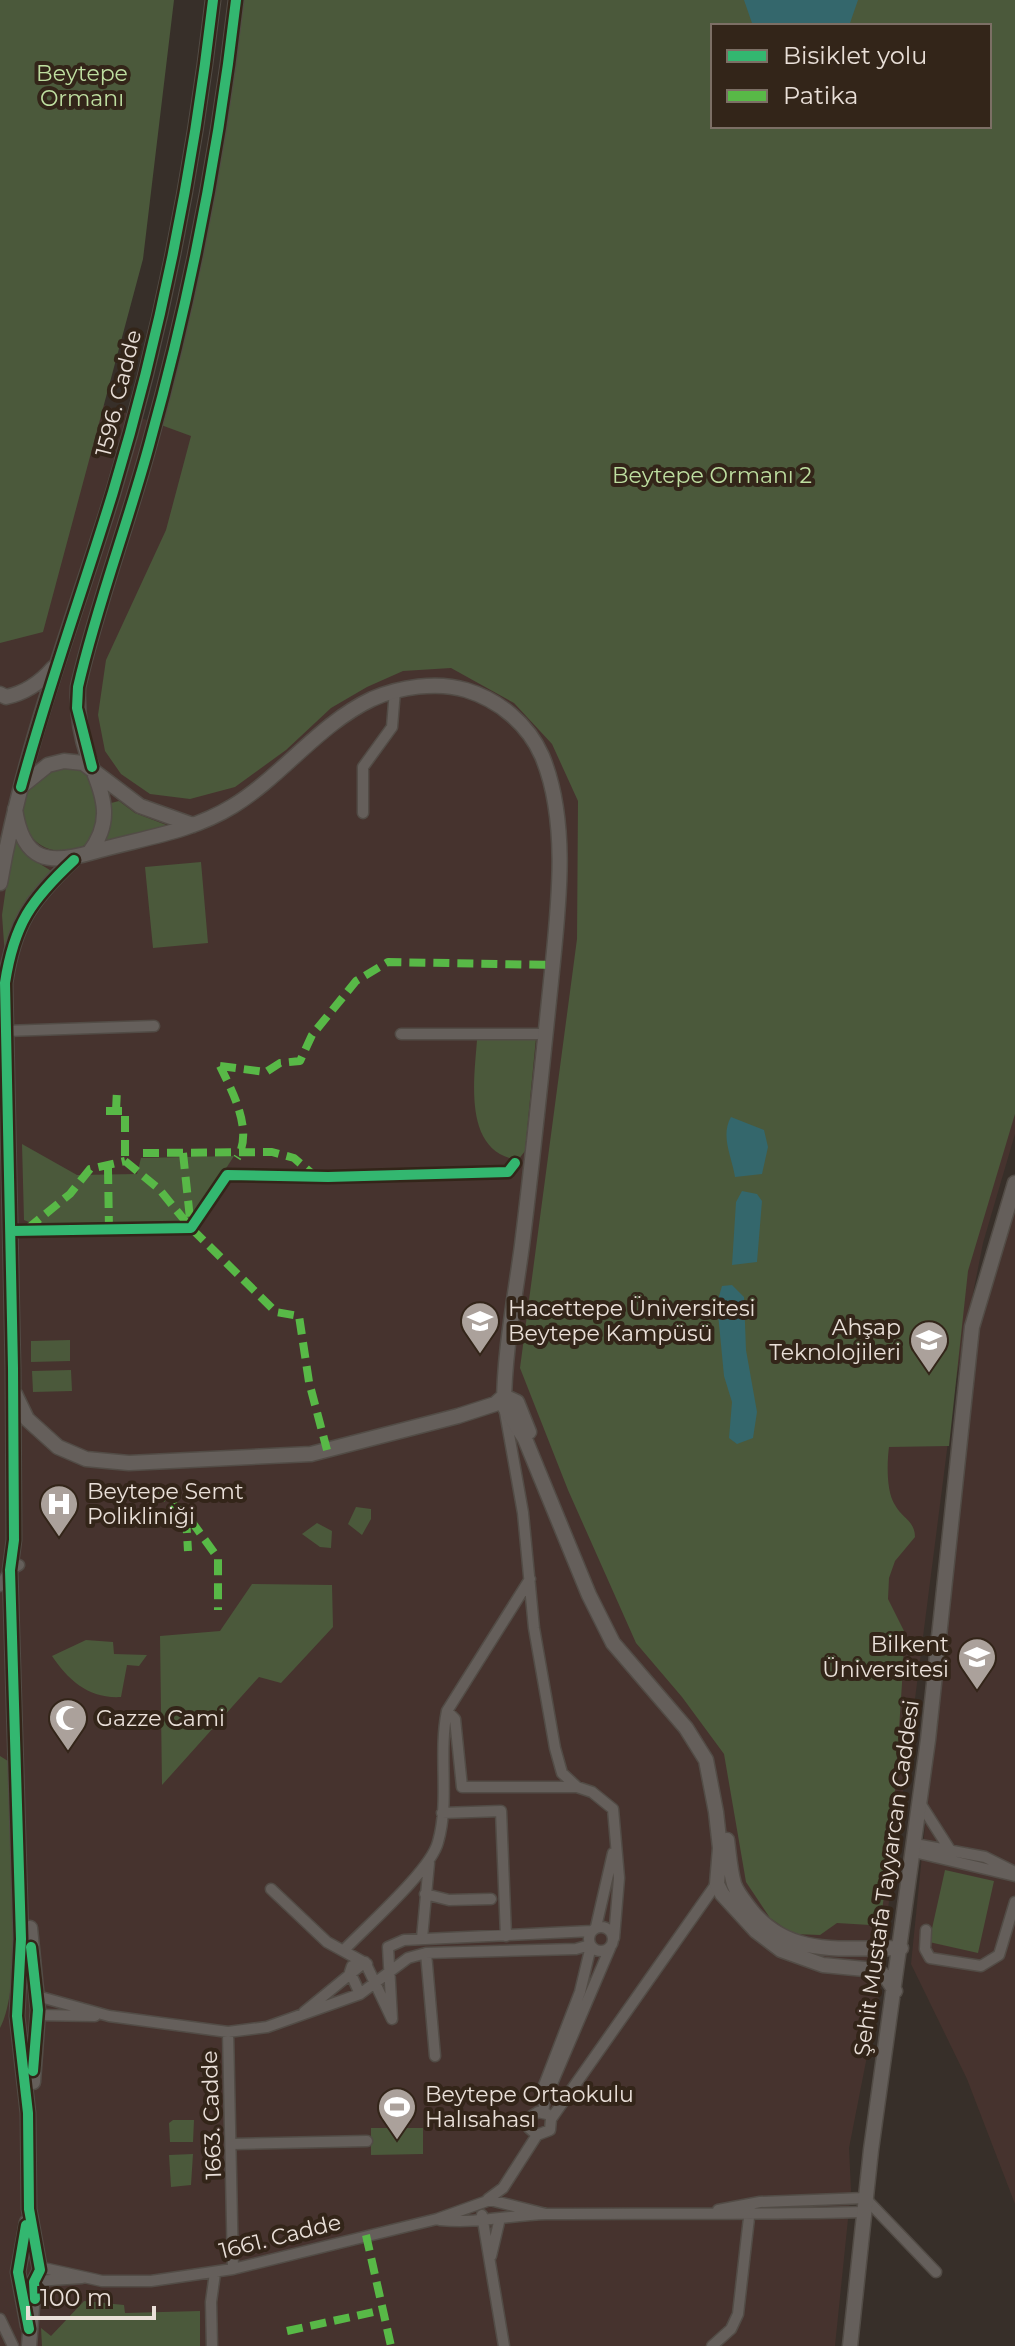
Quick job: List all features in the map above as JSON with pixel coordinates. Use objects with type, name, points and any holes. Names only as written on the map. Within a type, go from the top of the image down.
[{"type":"street","name":"1596. Cadde","points":[[0,883],[21,787],[114,490],[153,337],[192,145],[213,0]]},
{"type":"street","name":"1596. Cadde","points":[[89,853],[100,834],[104,812],[101,781],[92,767],[77,708],[78,687],[136,496],[175,342],[215,149],[236,0]]},
{"type":"street","points":[[0,694],[6,697],[32,687],[58,662]]},
{"type":"street","points":[[29,2346],[28,2113],[17,2012],[21,1939],[13,1386],[2,978],[12,940],[26,911],[74,860],[89,853],[149,841],[232,807],[368,701],[395,690],[448,686],[487,698],[522,724],[543,758],[556,818],[558,908],[504,1401],[523,1513],[540,1666],[555,1748],[562,1773],[577,1787]]},
{"type":"street","points":[[363,813],[363,767],[392,727],[395,690]]},
{"type":"street","points":[[21,787],[40,769],[56,762],[73,761],[92,767],[122,796],[193,825]]},
{"type":"street","points":[[15,809],[21,834],[32,850],[54,861],[74,860]]},
{"type":"street","points":[[5,1031],[154,1026]]},
{"type":"street","points":[[401,1034],[546,1034]]},
{"type":"street","name":"Şehit Mustafa Tayyarcan Caddesi","points":[[850,2346],[864,2205],[920,1803],[972,1327],[1015,1183]]},
{"type":"street","points":[[13,1386],[27,1419],[41,1433],[69,1453],[107,1462],[285,1456],[327,1450],[421,1427],[504,1401],[517,1402],[581,1560],[617,1634],[707,1748],[720,1792],[734,1881],[759,1920],[790,1941],[822,1949],[900,1954]]},
{"type":"street","points":[[504,1401],[525,1439],[582,1578],[613,1643],[686,1728],[706,1760],[719,1840],[719,1888],[756,1931],[781,1950],[823,1965],[875,1970],[890,1968],[900,1954]]},
{"type":"street","points":[[13,1451],[24,1437],[41,1433]]},
{"type":"street","points":[[0,1586],[14,1567]]},
{"type":"street","points":[[14,1567],[30,1937],[37,1996],[28,2113]]},
{"type":"street","points":[[422,1938],[429,1863],[438,1841],[442,1813],[443,1730],[447,1711],[530,1579]]},
{"type":"street","points":[[447,1711],[455,1719],[462,1787],[577,1787],[592,1792],[613,1809],[619,1878],[612,1943],[545,2100],[544,2114]]},
{"type":"street","points":[[920,1803],[950,1850]]},
{"type":"street","points":[[442,1813],[501,1811],[506,1936]]},
{"type":"street","points":[[491,2260],[501,2205],[537,2135],[547,2132],[539,2099],[580,1992],[615,1847]]},
{"type":"street","points":[[914,1848],[950,1850],[995,1860],[1015,1874]]},
{"type":"street","points":[[914,1848],[1015,1874]]},
{"type":"street","points":[[344,1950],[429,1863]]},
{"type":"street","points":[[537,2135],[528,2124],[530,2117],[544,2114],[697,1914],[719,1888],[734,1881]]},
{"type":"street","points":[[271,1889],[327,1942],[360,1959],[380,1978]]},
{"type":"street","points":[[425,1894],[449,1900],[491,1899]]},
{"type":"street","points":[[926,1930],[925,1949],[930,1958],[981,1966],[999,1955],[1015,1902]]},
{"type":"street","points":[[360,1959],[392,2019],[388,1947],[422,1938],[594,1929],[608,1929],[612,1943]]},
{"type":"street","points":[[228,2032],[267,2027],[360,1994],[408,1958],[426,1953],[576,1949],[590,1946],[600,1952],[612,1943]]},
{"type":"street","points":[[426,1953],[435,2056]]},
{"type":"street","points":[[299,2016],[350,1972],[360,1959]]},
{"type":"street","points":[[875,1970],[886,1977],[895,1991]]},
{"type":"street","points":[[350,1972],[360,1994]]},
{"type":"street","points":[[17,1995],[37,1996]]},
{"type":"street","name":"1663. Cadde","points":[[37,1996],[109,2016]]},
{"type":"street","points":[[17,2012],[37,2015]]},
{"type":"street","name":"1663. Cadde","points":[[37,2015],[109,2016],[228,2032],[233,2144],[233,2269]]},
{"type":"street","points":[[233,2144],[367,2141]]},
{"type":"street","points":[[504,2346],[481,2212],[484,2203],[503,2188],[520,2165]]},
{"type":"street","name":"1661. Cadde","points":[[30,2274],[151,2281],[233,2269],[437,2219],[493,2200],[501,2205],[509,2203],[546,2214]]},
{"type":"street","points":[[864,2205],[936,2272]]},
{"type":"street","name":"1661. Cadde","points":[[437,2219],[457,2221],[483,2218],[489,2221],[546,2214],[700,2214],[864,2205]]},
{"type":"street","points":[[712,2346],[731,2329],[738,2314],[750,2209]]},
{"type":"street","points":[[212,2346],[211,2302],[215,2273]]},
{"type":"street","points":[[0,2319],[13,2346]]},
{"type":"shaded area","name":"Hacettepe Üniversitesi Beytepe Kampüsü","points":[[0,374],[14,374],[161,425],[1015,664],[1015,1134],[983,1243],[956,1380],[883,1948],[883,1975],[849,2148],[851,2190],[835,2346],[0,2346]]},
{"type":"shaded area","name":"Bilkent Üniversitesi","points":[[1015,1211],[1015,2204],[967,2079],[911,1964],[975,1332]]},
{"type":"green space","name":"Beytepe Ormanı","points":[[0,0],[174,0],[143,259],[43,632],[0,643]]},
{"type":"green space","name":"Beytepe Ormanı 2","points":[[244,0],[1015,0],[1015,1114],[968,1271],[949,1446],[889,1447],[892,1499],[911,1523],[915,1537],[895,1561],[889,1578],[888,1599],[904,1631],[903,1668],[891,1852],[881,1916],[870,1925],[837,1923],[820,1935],[793,1934],[770,1918],[746,1882],[724,1754],[682,1697],[636,1643],[568,1490],[520,1368],[577,939],[578,801],[552,744],[514,703],[451,668],[403,671],[331,708],[286,750],[235,787],[190,799],[150,794],[121,774],[105,751],[98,715],[106,660],[166,530],[191,436],[161,425],[227,122]]},
{"type":"green space","points":[[66,766],[86,770],[99,804],[97,829],[86,844],[68,851],[49,849],[33,839],[24,820],[27,794],[33,784],[49,772]]},
{"type":"green space","points":[[119,801],[135,813],[169,826],[102,842],[108,832],[111,803]]},
{"type":"green space","points":[[13,839],[32,859],[53,872],[20,909],[5,957],[2,915]]},
{"type":"green space","points":[[201,862],[208,943],[153,948],[145,867]]},
{"type":"green space","points":[[536,1038],[525,1151],[518,1160],[500,1154],[488,1144],[480,1129],[474,1094],[477,1040]]},
{"type":"green space","points":[[22,1144],[77,1175],[137,1174],[141,1158],[234,1156],[194,1218],[182,1226],[40,1227],[24,1220]]},
{"type":"green space","points":[[70,1340],[70,1361],[31,1362],[31,1341]]},
{"type":"green space","points":[[71,1370],[72,1391],[33,1392],[32,1371]]},
{"type":"green space","points":[[356,1507],[371,1509],[371,1519],[362,1535],[348,1524]]},
{"type":"green space","points":[[317,1523],[332,1531],[331,1548],[320,1547],[302,1534]]},
{"type":"green space","points":[[252,1584],[332,1585],[333,1627],[281,1683],[259,1677],[162,1785],[160,1636],[220,1631]]},
{"type":"green space","points":[[86,1640],[113,1642],[114,1654],[147,1655],[139,1666],[127,1665],[121,1697],[99,1695],[80,1686],[52,1656]]},
{"type":"green space","points":[[0,1756],[8,1761],[14,1939],[8,2006],[0,2028]]},
{"type":"green space","points":[[945,1870],[994,1881],[978,1953],[929,1942]]},
{"type":"green space","points":[[173,2120],[194,2120],[193,2142],[170,2142],[169,2123]]},
{"type":"green space","name":"Beytepe Ortaokulu Halısahası","points":[[371,2128],[423,2128],[423,2154],[371,2155]]},
{"type":"green space","points":[[193,2154],[191,2185],[171,2187],[169,2155]]},
{"type":"green space","points":[[84,2301],[124,2305],[125,2313],[200,2311],[200,2346],[42,2346],[41,2328],[51,2336]]},
{"type":"water","points":[[744,0],[858,0],[850,24],[752,24]]},
{"type":"water","points":[[731,1117],[764,1130],[768,1147],[762,1174],[735,1177],[727,1139]]},
{"type":"water","points":[[742,1191],[757,1194],[762,1201],[757,1262],[732,1265],[736,1202]]},
{"type":"water","points":[[732,1285],[744,1297],[746,1350],[757,1412],[753,1438],[737,1444],[729,1438],[732,1402],[724,1376],[717,1303],[722,1286]]},
{"type":"marked path","points":[[220,1066],[266,1072],[280,1063],[300,1061],[312,1035],[356,981],[388,962],[553,965]]},
{"type":"marked path","points":[[220,1066],[242,1124],[242,1147],[237,1158]]},
{"type":"marked path","points":[[116,1111],[117,1089]]},
{"type":"marked path","points":[[106,1111],[125,1111],[125,1161]]},
{"type":"marked path","points":[[143,1153],[272,1152],[294,1158],[316,1177]]},
{"type":"marked path","points":[[183,1153],[191,1228]]},
{"type":"marked path","points":[[125,1161],[159,1189],[191,1228],[276,1312],[299,1316],[309,1382],[327,1450]]},
{"type":"marked path","points":[[27,1229],[70,1194],[90,1169],[125,1161]]},
{"type":"marked path","points":[[108,1168],[109,1230]]},
{"type":"marked path","points":[[155,1488],[192,1522],[218,1558],[218,1610]]},
{"type":"marked path","points":[[186,1517],[188,1551]]},
{"type":"marked path","points":[[366,2235],[391,2346]]},
{"type":"marked path","points":[[287,2331],[383,2310]]},
{"type":"cycle path","points":[[21,787],[113,492],[161,310],[186,186],[213,0]]},
{"type":"cycle path","points":[[92,767],[77,708],[78,687],[141,473],[178,333],[212,167],[236,0]]},
{"type":"cycle path","points":[[35,2299],[34,2282],[40,2270],[29,2209],[28,2113],[17,2016],[21,1939],[10,1570],[14,1540],[13,1368],[5,983],[19,929],[27,914],[46,888],[74,860]]},
{"type":"cycle path","points":[[12,1231],[191,1228],[227,1175],[328,1177],[508,1172],[515,1163]]},
{"type":"cycle path","points":[[31,1947],[38,2010],[33,2071]]},
{"type":"cycle path","points":[[26,2225],[18,2272],[29,2329]]},
{"type":"place","name":"Hacettepe Üniversitesi Beytepe Kampüsü","points":[[480,1355]]},
{"type":"place","name":"Ahşap Teknolojileri","points":[[929,1374]]},
{"type":"place","name":"Beytepe Semt Polikliniği","points":[[59,1538]]},
{"type":"place","name":"Bilkent Üniversitesi","points":[[977,1691]]},
{"type":"place","name":"Gazze Cami","points":[[68,1752]]},
{"type":"place","name":"Beytepe Ortaokulu Halısahası","points":[[397,2141]]}]
